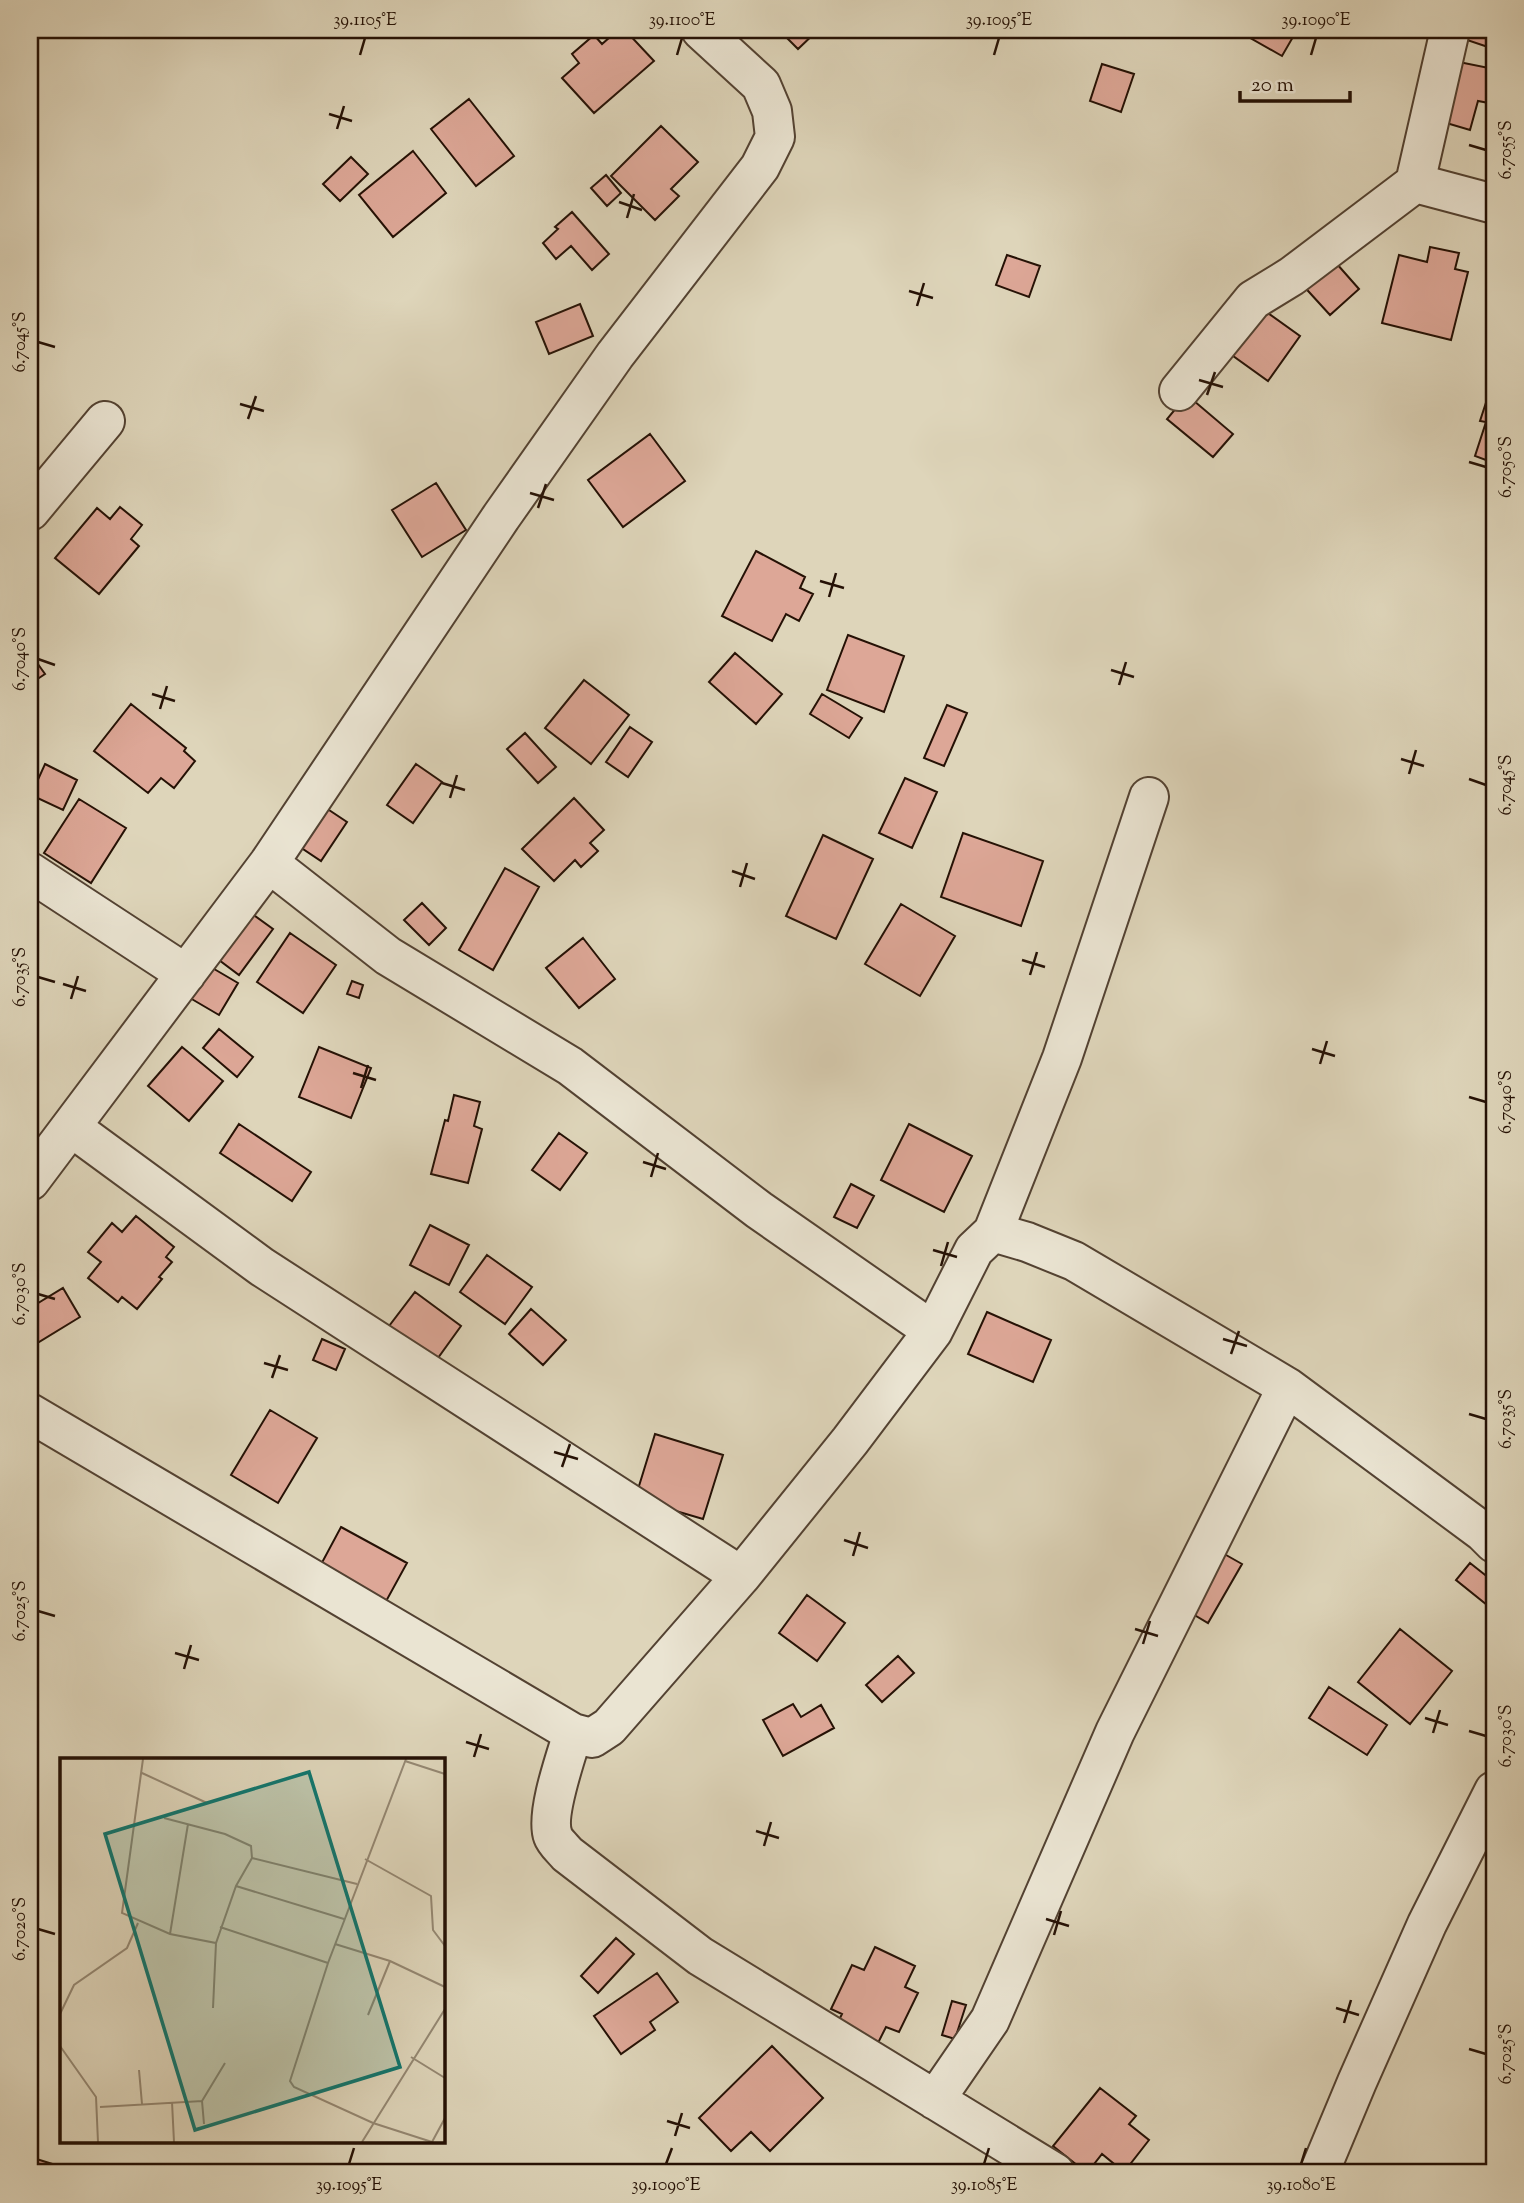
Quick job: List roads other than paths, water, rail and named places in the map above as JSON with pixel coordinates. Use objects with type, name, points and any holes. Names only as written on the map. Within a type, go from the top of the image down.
[{"type":"street","points":[[30,1181],[270,863],[501,517],[607,365],[760,167],[775,137],[772,111],[761,85],[701,30]]},
{"type":"street","points":[[1179,391],[1254,300],[1292,276],[1415,183],[1450,30]]},
{"type":"street","points":[[1415,183],[1494,204]]},
{"type":"street","points":[[30,511],[105,421]]},
{"type":"street","points":[[30,1413],[573,1733],[592,1738],[608,1727],[741,1576],[850,1441],[933,1331],[974,1250],[993,1233],[1062,1058],[1149,797]]},
{"type":"street","points":[[270,863],[387,956],[570,1066],[759,1210],[933,1331]]},
{"type":"street","points":[[30,872],[186,974]]},
{"type":"street","points":[[71,1127],[262,1267],[741,1576]]},
{"type":"street","points":[[993,1233],[1027,1242],[1074,1261],[1287,1387],[1491,1531]]},
{"type":"street","points":[[935,2100],[990,2020],[1115,1732],[1287,1387]]},
{"type":"street","points":[[573,1733],[551,1819],[553,1836],[567,1854],[700,1956],[1055,2173]]},
{"type":"street","points":[[1319,2173],[1427,1924],[1494,1791]]}]
